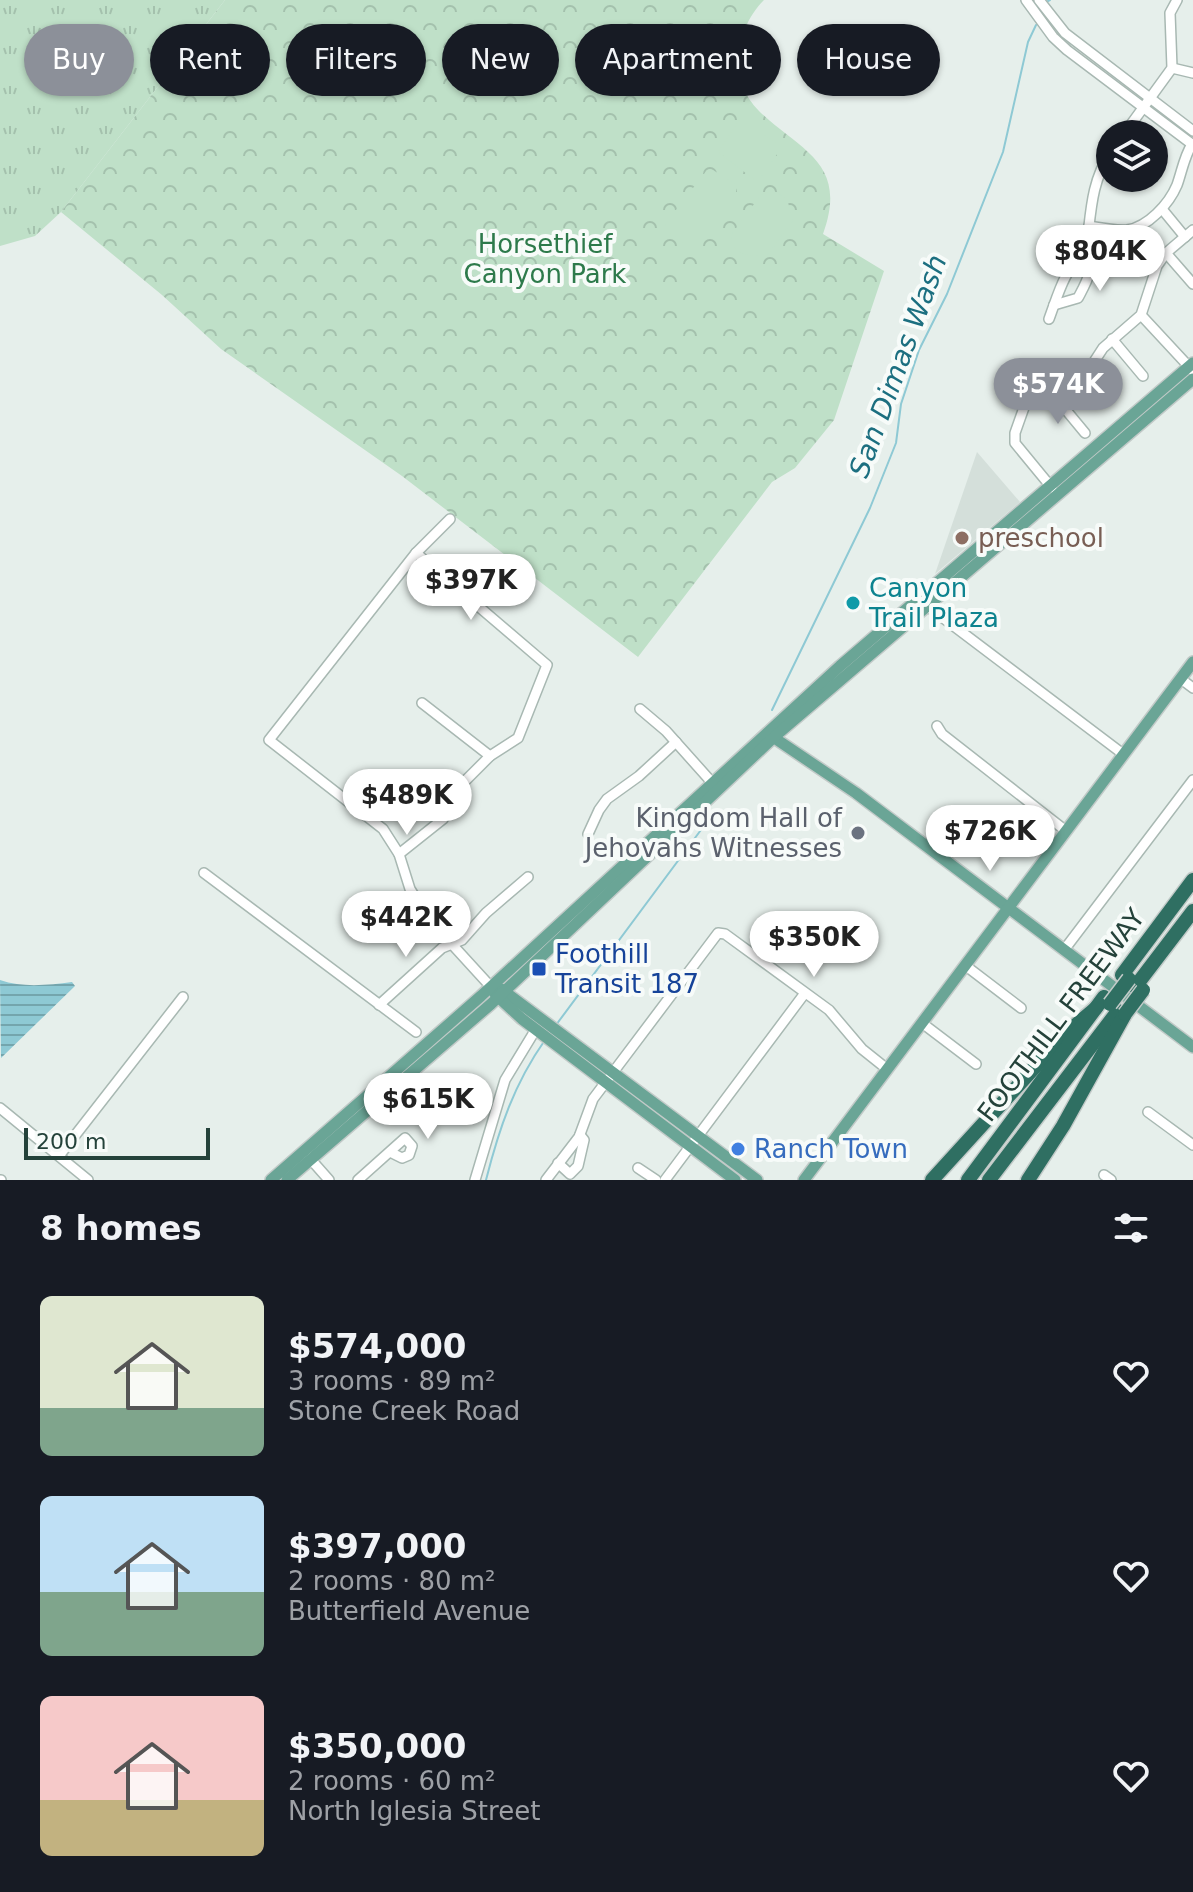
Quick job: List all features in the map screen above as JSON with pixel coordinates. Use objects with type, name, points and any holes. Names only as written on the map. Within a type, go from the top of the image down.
[{"type":"highway","name":"FOOTHILL FREEWAY","points":[[998,1180],[1111,1007],[1132,983],[1193,880]]},
{"type":"highway","points":[[1132,983],[1193,895]]},
{"type":"highway","points":[[1132,983],[1193,911]]},
{"type":"highway","name":"FOOTHILL FREEWAY","points":[[968,1180],[1054,1065],[1071,1058],[1132,983],[1193,923]]},
{"type":"highway","points":[[932,1180],[1064,1035],[1111,1007]]},
{"type":"highway","points":[[989,1180],[1111,1007]]},
{"type":"highway","points":[[1028,1180],[1063,1126],[1111,1007]]},
{"type":"main road","points":[[287,1180],[308,1156],[491,987],[770,735],[1192,367]]},
{"type":"main road","points":[[1054,490],[1193,379]]},
{"type":"main road","points":[[804,1180],[1193,662]]},
{"type":"main road","points":[[770,735],[831,775],[1193,1047]]},
{"type":"main road","points":[[271,1180],[308,1156],[501,994],[715,786]]},
{"type":"main road","points":[[491,987],[693,1140],[757,1180]]},
{"type":"main road","points":[[693,1140],[735,1180]]},
{"type":"street","points":[[1026,0],[1053,37],[1147,104],[1193,131]]},
{"type":"street","points":[[1039,0],[1065,33],[1193,145],[1185,157],[1176,188],[1162,209],[1140,226],[1126,230],[1089,226]]},
{"type":"street","points":[[1135,120],[1172,68],[1170,13],[1177,0]]},
{"type":"street","points":[[1172,68],[1193,73]]},
{"type":"street","points":[[1054,305],[1078,298],[1088,280],[1091,267],[1086,250],[1096,183]]},
{"type":"street","points":[[1056,398],[1092,365],[1112,339],[1141,315],[1157,266],[1166,253],[1189,233],[1162,209]]},
{"type":"street","points":[[1049,319],[1065,274],[1086,250]]},
{"type":"street","points":[[1166,253],[1193,284]]},
{"type":"street","points":[[1141,315],[1192,367]]},
{"type":"street","points":[[1112,339],[1143,376]]},
{"type":"street","points":[[1039,365],[1015,433],[1015,443],[1054,490]]},
{"type":"street","points":[[1031,387],[1056,398],[1085,433]]},
{"type":"street","points":[[450,519],[416,553],[269,740],[383,829],[399,854],[416,899],[428,918],[491,987]]},
{"type":"street","points":[[399,854],[443,819],[464,782],[490,756],[518,738],[547,665],[416,553]]},
{"type":"street","points":[[923,603],[1123,754]]},
{"type":"street","points":[[1181,679],[1193,688]]},
{"type":"street","points":[[422,703],[490,756]]},
{"type":"street","points":[[640,709],[676,742],[715,786]]},
{"type":"street","points":[[937,726],[942,734],[1066,831]]},
{"type":"street","points":[[588,834],[607,799],[639,776],[676,742]]},
{"type":"street","points":[[1064,950],[1193,780]]},
{"type":"street","points":[[204,873],[416,1032]]},
{"type":"street","points":[[379,1005],[442,948],[462,940],[486,913],[528,877]]},
{"type":"street","points":[[546,1180],[580,1135],[593,1099],[609,1076],[718,933],[728,936],[829,1010],[862,1049],[887,1069]]},
{"type":"street","points":[[966,966],[1021,1008]]},
{"type":"street","points":[[665,1180],[805,993]]},
{"type":"street","points":[[59,1156],[183,997]]},
{"type":"street","points":[[922,1023],[976,1064]]},
{"type":"street","points":[[475,1180],[505,1080],[547,1031]]},
{"type":"street","points":[[0,1108],[88,1180]]},
{"type":"street","points":[[1148,1112],[1193,1145]]},
{"type":"street","points":[[558,1163],[570,1174],[578,1166],[584,1140],[580,1135]]},
{"type":"street","points":[[358,1180],[390,1152]]},
{"type":"street","points":[[308,1156],[329,1180]]},
{"type":"street","points":[[638,1168],[656,1180]]},
{"type":"shaded area","name":"preschool","points":[[977,452],[1020,502],[935,574]]},
{"type":"green space","points":[[0,0],[225,0],[206,24],[150,24],[151,96],[61,212],[35,236],[0,246]]},
{"type":"green space","name":"Horsethief Canyon Park","points":[[225,0],[764,0],[747,24],[575,24],[575,96],[748,96],[759,111],[816,160],[825,174],[830,190],[823,234],[884,271],[834,420],[795,468],[772,482],[638,657],[402,476],[221,349],[162,295],[61,212],[151,96],[270,96],[270,24],[206,24]]},
{"type":"green space","points":[[740,119],[782,147],[759,180],[718,152]]},
{"type":"green space","points":[[707,170],[713,170],[736,185],[736,192],[694,246],[687,246],[666,230],[665,224]]},
{"type":"green space","points":[[769,191],[787,199],[793,220],[767,256],[738,251],[731,235],[760,196]]},
{"type":"water","points":[[0,980],[27,985],[72,982],[75,986],[1,1058]]},
{"type":"waterway","name":"San Dimas Wash","points":[[772,710],[870,508],[896,443],[901,404],[919,350],[947,294],[1003,152],[1028,42],[1036,25]]},
{"type":"waterway","name":"San Dimas Wash","points":[[556,1025],[715,811]]},
{"type":"waterway","name":"San Dimas Wash","points":[[486,1180],[509,1107],[545,1040]]},
{"type":"place","name":"preschool","points":[[962,538]]},
{"type":"place","name":"Canyon Trail Plaza","points":[[853,603]]},
{"type":"place","name":"Kingdom Hall of Jehovahs Witnesses","points":[[858,833]]},
{"type":"place","name":"Foothill Transit 187","points":[[539,969]]},
{"type":"place","name":"Ranch Town","points":[[738,1149]]}]
